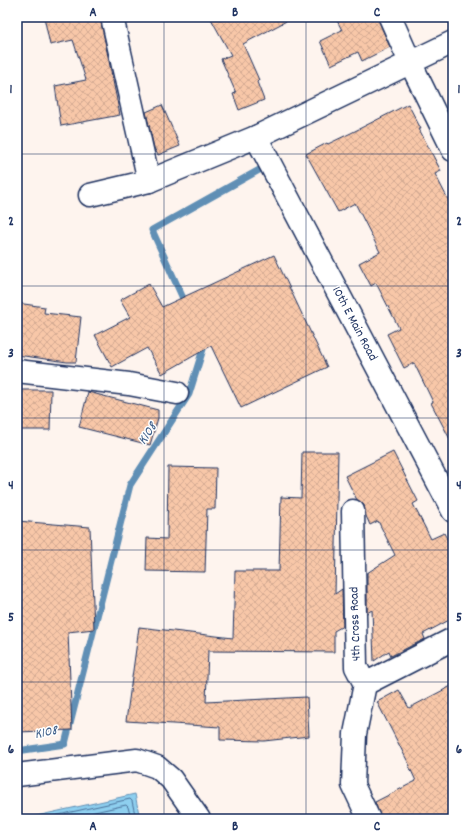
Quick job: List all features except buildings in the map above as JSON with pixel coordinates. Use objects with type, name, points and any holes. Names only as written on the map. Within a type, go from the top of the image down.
[{"type":"street","points":[[112,17],[149,181]]},
{"type":"street","points":[[390,17],[453,150]]},
{"type":"street","points":[[90,194],[149,181],[256,137],[453,42]]},
{"type":"street","name":"10th E Main Road","points":[[256,137],[453,512]]},
{"type":"street","points":[[17,371],[129,384],[177,392]]},
{"type":"street","name":"4th Cross Road","points":[[353,511],[356,667],[365,684]]},
{"type":"street","points":[[369,819],[353,785],[355,734],[365,684],[453,639]]},
{"type":"street","points":[[17,775],[137,760],[156,767],[171,779],[199,819]]},
{"type":"water","points":[[135,794],[140,819],[23,819]]},
{"type":"waterway","name":"K108","points":[[186,305],[152,230],[268,165]]},
{"type":"waterway","name":"K108","points":[[17,751],[65,744],[130,485],[189,394],[204,346],[202,342]]}]
